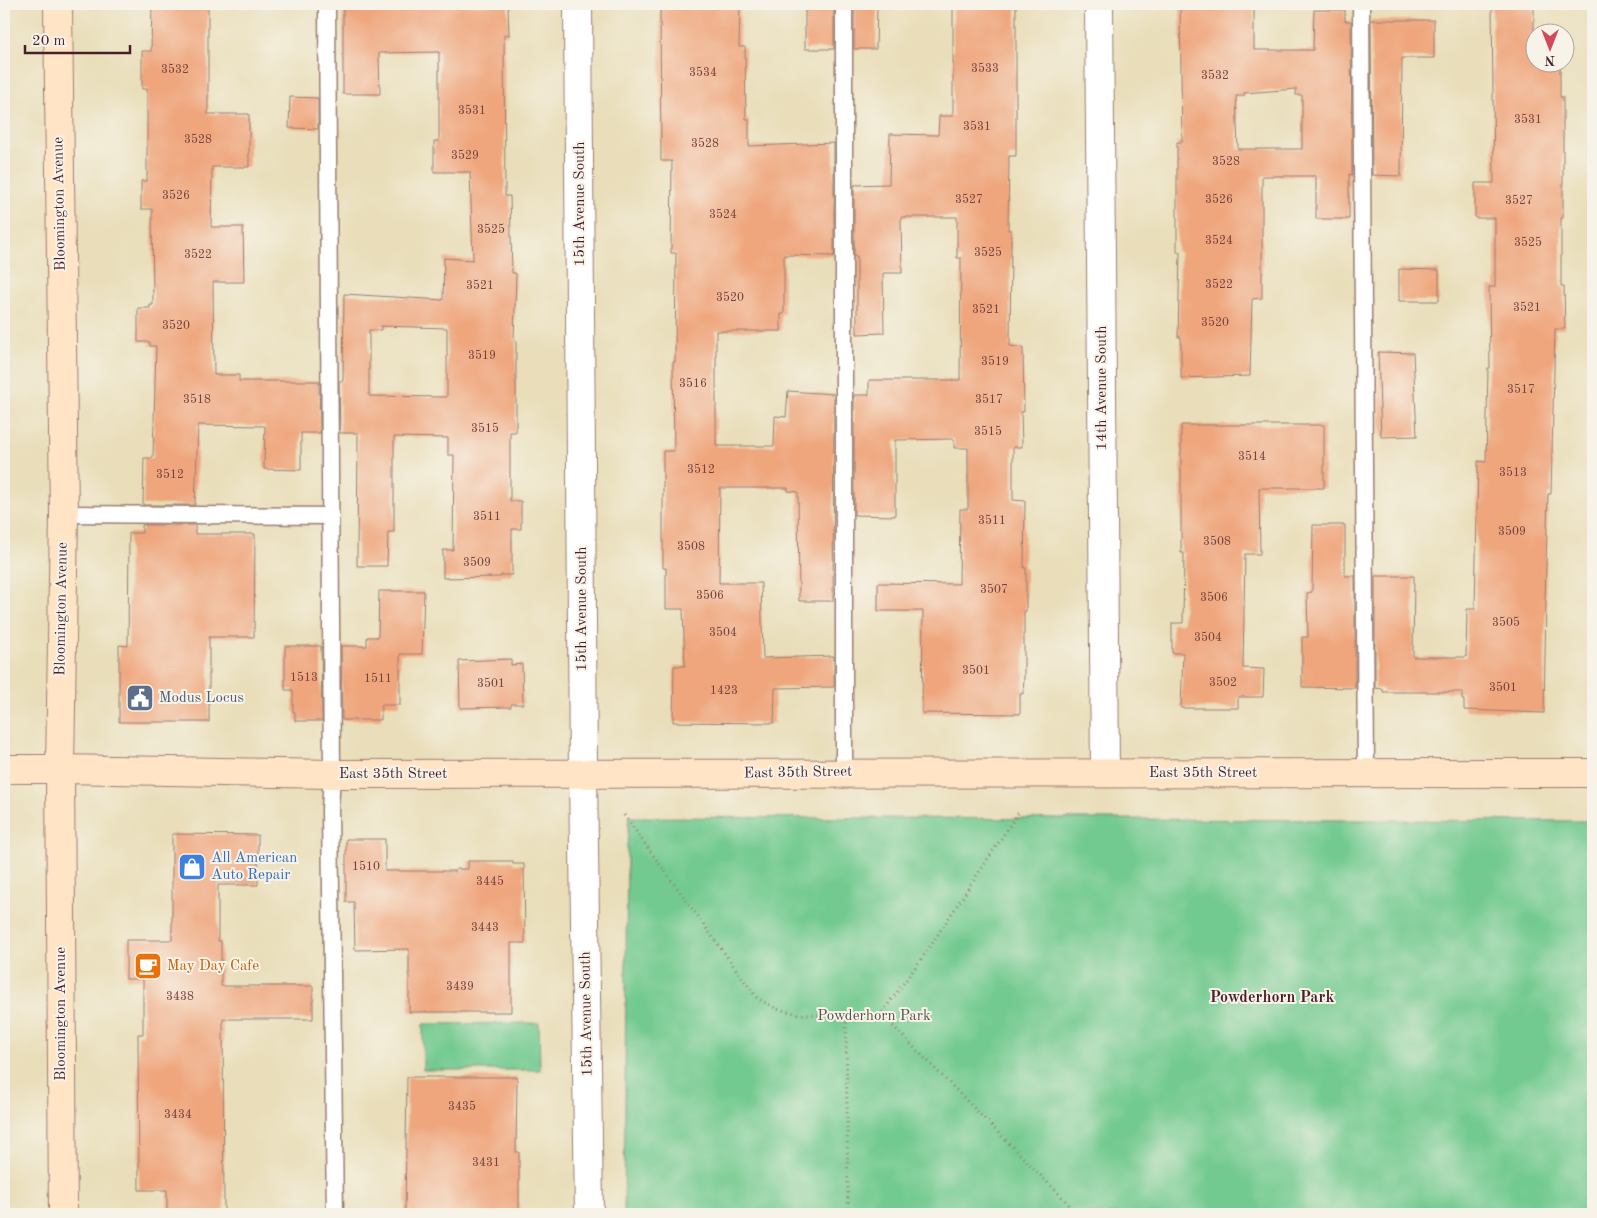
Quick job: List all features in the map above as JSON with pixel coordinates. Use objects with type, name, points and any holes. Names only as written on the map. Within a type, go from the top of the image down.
[{"type":"street","name":"Bloomington Avenue","points":[[58,4],[64,514],[60,769],[63,1214]]},
{"type":"street","name":"15th Avenue South","points":[[578,4],[583,774],[589,1214]]},
{"type":"street","name":"14th Avenue South","points":[[1098,4],[1105,773]]},
{"type":"street","name":"East 35th Street","points":[[4,769],[332,774],[627,775],[844,773],[1593,773]]},
{"type":"lane","points":[[327,4],[332,774],[330,810],[335,1214]]},
{"type":"lane","points":[[844,4],[844,773]]},
{"type":"lane","points":[[1361,4],[1366,773]]},
{"type":"lane","points":[[64,514],[331,516]]},
{"type":"path","points":[[881,1014],[925,954],[1018,813]]},
{"type":"path","points":[[624,814],[757,998],[777,1009],[799,1014],[846,1016],[881,1014],[1065,1200],[1075,1214]]},
{"type":"path","points":[[846,1016],[848,1214]]},
{"type":"green space","name":"Powderhorn Park","points":[[629,817],[1593,821],[1593,1214],[624,1214],[627,846]]},
{"type":"green space","points":[[539,1023],[540,1070],[423,1070],[423,1024]]},
{"type":"building","points":[[152,4],[208,4],[208,114],[249,114],[249,167],[212,167],[211,227],[243,227],[244,282],[213,282],[214,375],[239,375],[239,381],[319,381],[320,433],[301,433],[301,470],[264,469],[265,426],[198,425],[195,505],[143,505],[144,458],[153,458],[156,346],[150,346],[150,342],[138,342],[138,308],[150,308],[150,305],[153,305],[152,209],[141,209],[141,181],[147,181],[147,89],[142,89],[142,51],[151,51]]},
{"type":"building","points":[[343,4],[508,5],[509,35],[504,35],[505,196],[510,196],[512,273],[516,273],[514,340],[516,340],[516,432],[510,432],[510,501],[521,501],[521,529],[512,529],[512,575],[501,575],[501,577],[443,578],[443,550],[453,550],[454,455],[448,455],[448,438],[394,437],[394,532],[388,532],[387,566],[357,566],[358,433],[340,433],[339,381],[343,381],[344,294],[443,300],[444,258],[473,260],[470,172],[434,172],[434,141],[439,141],[439,52],[379,53],[380,94],[343,94]],"holes":[[[381,326],[447,328],[447,397],[369,396],[369,330],[381,330]]]},
{"type":"building","points":[[660,4],[740,4],[739,47],[745,47],[746,119],[749,119],[749,146],[834,143],[834,256],[784,255],[784,314],[781,314],[781,331],[716,331],[716,446],[774,446],[775,416],[786,417],[788,391],[834,394],[833,601],[799,601],[798,492],[788,491],[788,488],[720,488],[719,583],[761,583],[763,658],[834,656],[834,687],[775,688],[774,723],[673,722],[674,666],[685,666],[683,609],[666,609],[666,568],[663,568],[663,451],[674,451],[673,362],[675,362],[676,253],[671,253],[672,161],[661,161]]},
{"type":"building","points":[[805,4],[832,4],[834,6],[834,49],[805,49]]},
{"type":"building","points":[[953,4],[1016,4],[1016,156],[1009,156],[1008,230],[1011,230],[1010,346],[1023,348],[1024,412],[1021,412],[1022,447],[1013,447],[1013,500],[1025,501],[1024,568],[1026,568],[1026,611],[1024,611],[1024,678],[1023,694],[1020,694],[1020,714],[922,713],[923,611],[878,611],[878,583],[959,584],[960,509],[968,509],[968,448],[954,448],[954,439],[895,440],[895,516],[854,515],[854,395],[869,395],[869,380],[960,380],[961,258],[957,258],[957,217],[901,217],[902,273],[883,273],[884,333],[857,334],[857,256],[854,256],[854,185],[889,184],[890,134],[938,135],[939,116],[953,116]]},
{"type":"building","points":[[1180,4],[1254,4],[1254,50],[1313,50],[1314,10],[1345,10],[1345,21],[1351,21],[1352,175],[1349,174],[1349,219],[1316,219],[1316,176],[1262,176],[1262,298],[1252,299],[1250,376],[1181,378],[1181,337],[1178,337],[1180,252],[1177,252],[1177,142],[1182,142]],"holes":[[[1296,89],[1296,95],[1302,95],[1302,149],[1238,149],[1236,96],[1244,96],[1244,93]]]},
{"type":"building","points":[[1492,4],[1534,4],[1534,22],[1524,22],[1524,72],[1560,72],[1560,97],[1563,97],[1561,286],[1564,286],[1565,329],[1555,329],[1551,494],[1548,494],[1544,713],[1464,710],[1462,692],[1383,692],[1383,689],[1375,688],[1375,576],[1414,576],[1413,657],[1466,657],[1467,609],[1475,609],[1478,461],[1486,462],[1488,368],[1490,368],[1489,287],[1495,287],[1495,218],[1475,218],[1475,183],[1494,183]]},
{"type":"building","points":[[854,6],[877,6],[876,49],[854,49]]},
{"type":"building","points":[[1371,20],[1434,20],[1434,58],[1402,58],[1401,176],[1372,175]]},
{"type":"building","points":[[290,97],[318,98],[318,129],[289,128]]},
{"type":"building","points":[[1399,269],[1439,270],[1439,301],[1399,301]]},
{"type":"building","points":[[1378,352],[1413,353],[1417,436],[1381,437]]},
{"type":"building","points":[[1181,425],[1324,425],[1324,488],[1259,488],[1260,554],[1245,554],[1243,668],[1264,669],[1263,697],[1238,697],[1238,708],[1181,708],[1183,653],[1172,653],[1172,623],[1183,623],[1184,553],[1181,553]]},
{"type":"building","points":[[142,525],[195,525],[195,534],[255,534],[254,637],[209,637],[209,722],[119,722],[119,645],[128,646],[129,533],[142,533]]},
{"type":"building","points":[[1313,525],[1345,525],[1345,576],[1355,576],[1355,688],[1302,687],[1302,637],[1308,637],[1307,593],[1312,592]]},
{"type":"building","points":[[379,591],[424,591],[422,654],[400,654],[400,705],[381,705],[381,720],[342,720],[341,646],[367,646],[367,637],[378,637]]},
{"type":"building","points":[[285,646],[321,646],[322,721],[295,721],[293,690],[285,690]]},
{"type":"building","points":[[511,659],[511,665],[522,664],[523,704],[511,704],[511,707],[460,708],[459,661]]},
{"type":"building","points":[[172,834],[258,835],[258,885],[218,885],[218,941],[221,941],[221,986],[313,986],[313,1019],[223,1019],[224,1214],[167,1214],[167,1190],[139,1190],[138,1034],[143,1034],[143,979],[126,979],[126,940],[172,940]]},
{"type":"building","points":[[346,839],[385,839],[385,871],[456,871],[456,869],[468,869],[468,861],[513,861],[513,864],[524,864],[525,943],[511,943],[511,1012],[409,1012],[409,949],[355,950],[354,902],[346,902]]},
{"type":"building","points":[[407,1077],[517,1077],[516,1152],[519,1152],[519,1214],[405,1214]]},
{"type":"place","name":"Modus Locus","points":[[140,698]]},
{"type":"place","name":"All American Auto Repair","points":[[192,867]]},
{"type":"place","name":"May Day Cafe","points":[[148,966]]},
{"type":"district","name":"Powderhorn Park","points":[[1272,998]]}]
